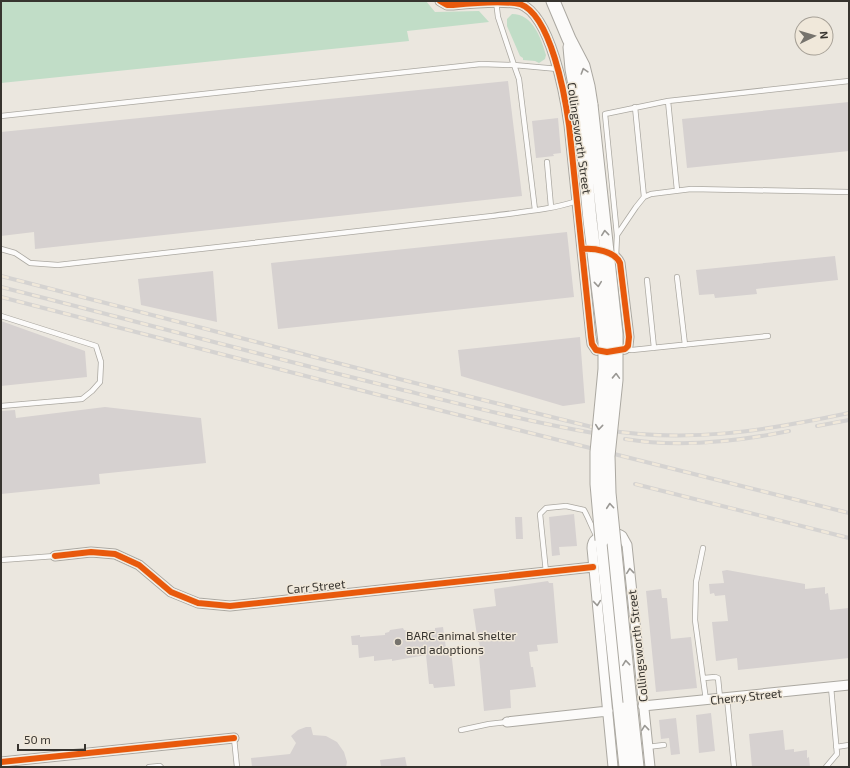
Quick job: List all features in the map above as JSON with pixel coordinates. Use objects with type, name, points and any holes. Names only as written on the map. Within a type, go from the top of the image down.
[{"type":"main road","name":"Collingsworth Street","points":[[553,1],[569,39],[583,66],[588,86],[585,105],[616,334],[616,380],[608,456],[609,493],[625,702],[626,767]]},
{"type":"main road","name":"Collingsworth Street","points":[[625,702],[637,767]]},
{"type":"street","name":"Collingsworth Street","points":[[440,1],[447,5],[496,1],[506,1],[520,4],[527,7],[534,13],[544,30],[558,69],[565,95],[592,344],[596,350],[602,352],[625,349]]},
{"type":"street","points":[[582,249],[591,248],[616,257],[621,266],[629,337],[628,346],[625,349]]},
{"type":"street","name":"Collingsworth Street","points":[[598,537],[620,534],[627,545],[650,767]]},
{"type":"street","points":[[598,537],[592,543],[593,567],[613,767]]},
{"type":"street","name":"Carr Street","points":[[55,556],[91,552],[115,554],[139,565],[171,592],[198,603],[230,606],[593,567]]},
{"type":"street","name":"Cherry Street","points":[[643,706],[849,685]]},
{"type":"street","points":[[507,722],[608,711]]},
{"type":"street","points":[[1,762],[234,738]]},
{"type":"lane","points":[[496,1],[498,17],[519,79],[535,210]]},
{"type":"lane","points":[[1,116],[481,64],[558,69]]},
{"type":"lane","points":[[616,257],[617,234],[605,114],[668,101],[849,80]]},
{"type":"lane","points":[[668,101],[677,190]]},
{"type":"lane","points":[[635,108],[644,197]]},
{"type":"lane","points":[[547,162],[551,207]]},
{"type":"lane","points":[[617,234],[644,197],[651,194],[690,189],[849,192]]},
{"type":"lane","points":[[1,249],[15,253],[30,263],[58,265],[492,216],[535,210],[577,201]]},
{"type":"lane","points":[[676,277],[684,345]]},
{"type":"lane","points":[[647,280],[654,348]]},
{"type":"lane","points":[[1,316],[96,346],[101,362],[100,382],[92,391],[82,398],[1,406]]},
{"type":"lane","points":[[625,349],[632,350],[768,336]]},
{"type":"lane","points":[[546,572],[540,514],[546,508],[566,506],[584,510],[588,516],[592,529],[598,537]]},
{"type":"lane","points":[[703,548],[696,582],[695,620],[706,700]]},
{"type":"lane","points":[[1,560],[55,556]]},
{"type":"lane","points":[[704,678],[718,678],[724,698],[734,767]]},
{"type":"lane","points":[[826,767],[837,754],[831,687]]},
{"type":"lane","points":[[461,730],[507,722]]},
{"type":"lane","points":[[234,738],[237,767]]},
{"type":"lane","points":[[836,747],[849,745]]},
{"type":"lane","points":[[647,747],[664,746]]},
{"type":"lane","points":[[149,767],[162,767]]},
{"type":"green space","points":[[1,1],[426,1],[435,12],[479,11],[489,22],[407,31],[409,41],[1,83]]},
{"type":"green space","points":[[512,14],[519,15],[531,22],[539,35],[546,55],[545,59],[539,63],[535,61],[523,60],[520,56],[507,26],[507,19]]},
{"type":"building","points":[[508,81],[522,196],[35,249],[34,232],[1,236],[1,132]]},
{"type":"building","points":[[849,102],[849,151],[687,168],[682,119]]},
{"type":"building","points":[[558,118],[561,153],[553,154],[554,156],[536,158],[532,121]]},
{"type":"building","points":[[567,232],[574,297],[278,329],[271,263]]},
{"type":"building","points":[[835,256],[838,280],[756,289],[757,294],[715,298],[714,294],[699,295],[696,270]]},
{"type":"building","points":[[213,271],[217,322],[141,305],[138,279]]},
{"type":"building","points":[[1,321],[85,351],[87,377],[1,386]]},
{"type":"building","points":[[580,337],[585,403],[563,406],[461,376],[458,350]]},
{"type":"building","points":[[105,407],[201,418],[206,463],[99,474],[100,484],[1,494],[1,411],[15,410],[16,418]]},
{"type":"building","points":[[574,514],[577,546],[559,547],[560,555],[552,556],[549,517]]},
{"type":"building","points":[[515,517],[522,517],[523,539],[516,539]]},
{"type":"building","points":[[727,570],[805,584],[805,589],[825,587],[825,594],[828,593],[830,610],[849,608],[849,658],[738,670],[737,658],[716,661],[712,622],[728,621],[725,595],[715,596],[714,593],[710,594],[709,584],[724,583],[722,571]]},
{"type":"building","points":[[548,581],[549,583],[553,583],[558,643],[537,645],[538,651],[529,652],[536,687],[510,690],[511,708],[484,711],[479,656],[482,656],[478,642],[473,609],[496,606],[494,589]]},
{"type":"building","points":[[661,589],[662,598],[667,598],[671,639],[691,637],[697,688],[656,692],[646,591]]},
{"type":"building","points":[[443,627],[446,648],[449,647],[450,651],[451,650],[455,686],[434,688],[433,684],[429,684],[426,655],[392,661],[392,659],[374,661],[374,656],[359,658],[358,645],[352,645],[351,636],[360,635],[360,637],[385,635],[385,633],[389,632],[390,630],[403,628],[409,632],[435,630],[435,628]]},
{"type":"building","points":[[711,713],[715,751],[699,753],[696,715]]},
{"type":"building","points":[[676,718],[680,754],[671,755],[669,738],[661,739],[659,720]]},
{"type":"building","points":[[311,727],[313,735],[326,736],[337,742],[344,752],[347,762],[346,767],[252,767],[251,758],[290,754],[296,743],[291,736],[298,730]]},
{"type":"building","points":[[783,730],[785,750],[794,749],[794,752],[807,750],[807,758],[809,757],[810,767],[752,767],[749,734]]},
{"type":"building","points":[[405,757],[407,767],[381,767],[380,760]]},
{"type":"railway","points":[[1,276],[411,382],[600,429],[632,433],[695,435],[756,430],[849,413]]},
{"type":"railway","points":[[1,287],[443,400],[599,434]]},
{"type":"railway","points":[[1,297],[379,395],[849,513]]},
{"type":"railway","points":[[817,426],[849,420]]},
{"type":"railway","points":[[625,439],[666,443],[728,441],[789,431]]},
{"type":"railway","points":[[635,484],[849,538]]},
{"type":"cycle path","points":[[440,1],[447,5],[495,2],[520,4],[531,11],[540,23],[555,58],[567,112],[592,344],[596,350],[607,352],[625,349],[628,346],[629,337],[620,263],[614,256],[604,251],[582,249]]},
{"type":"cycle path","points":[[55,556],[91,552],[115,554],[139,565],[171,592],[198,603],[230,606],[593,567]]},
{"type":"cycle path","points":[[1,762],[234,738]]},
{"type":"place","name":"BARC animal shelter and adoptions","points":[[398,642]]}]
